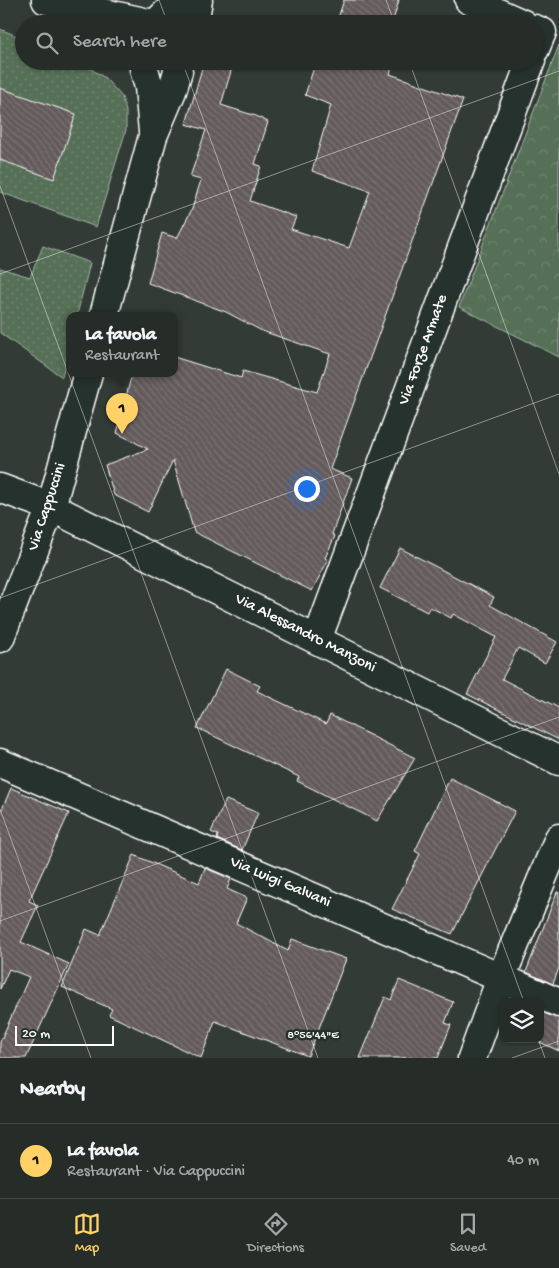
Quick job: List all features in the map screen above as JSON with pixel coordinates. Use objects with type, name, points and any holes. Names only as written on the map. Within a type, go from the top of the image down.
[{"type":"street","points":[[45,0],[113,15]]},
{"type":"street","points":[[45,0],[68,15]]},
{"type":"street","points":[[164,15],[180,0]]},
{"type":"street","points":[[196,15],[198,0]]},
{"type":"street","points":[[469,0],[503,15]]},
{"type":"street","points":[[142,70],[149,87],[153,136]]},
{"type":"street","points":[[150,70],[161,76],[174,70]]},
{"type":"street","points":[[105,312],[153,136],[180,70]]},
{"type":"street","name":"Via Forze Armate","points":[[317,640],[528,70]]},
{"type":"street","name":"Via Cappuccini","points":[[0,638],[51,506],[87,377]]},
{"type":"street","name":"Via Alessandro Manzoni","points":[[0,488],[51,506],[559,761]]},
{"type":"street","name":"Via Luigi Galvani","points":[[0,763],[559,1003]]},
{"type":"street","points":[[472,1058],[501,978],[559,838]]},
{"type":"green space","points":[[0,29],[15,35],[15,70],[93,70],[105,78],[122,97],[126,111],[126,130],[96,227],[0,192]]},
{"type":"green space","points":[[559,45],[559,357],[459,307]]},
{"type":"green space","points":[[43,246],[90,263],[78,312],[66,312],[66,360],[62,377],[0,333],[0,268],[30,277]]},
{"type":"building","points":[[344,0],[399,0],[395,15],[339,15]]},
{"type":"building","points":[[201,70],[231,70],[221,105],[256,116],[268,122],[255,164],[261,166],[250,201],[296,217],[291,229],[349,248],[370,191],[312,171],[331,105],[305,95],[313,70],[391,70],[390,74],[463,100],[330,469],[352,478],[332,534],[335,536],[325,558],[328,560],[312,591],[194,532],[173,460],[148,512],[114,495],[105,465],[148,449],[117,433],[131,377],[178,377],[178,358],[241,378],[243,371],[317,392],[330,354],[262,331],[226,312],[148,283],[162,233],[177,238],[192,209],[201,180],[190,177],[206,130],[186,124]]},
{"type":"building","points":[[0,88],[76,114],[54,179],[0,160]]},
{"type":"building","points":[[400,548],[494,597],[490,605],[557,642],[545,663],[518,648],[502,679],[559,708],[559,740],[467,694],[496,637],[453,614],[451,618],[430,607],[427,612],[380,588]]},
{"type":"building","points":[[226,669],[260,686],[257,691],[326,724],[330,715],[415,758],[377,821],[297,781],[299,777],[197,728]]},
{"type":"building","points":[[450,778],[515,811],[452,934],[392,909],[420,854],[415,851]]},
{"type":"building","points":[[11,788],[69,813],[29,901],[38,905],[21,942],[69,964],[26,1058],[0,1058],[0,1042],[29,977],[9,969],[0,989],[0,814]]},
{"type":"building","points":[[226,800],[258,813],[242,850],[217,839],[218,835],[211,832]]},
{"type":"building","points":[[134,855],[199,883],[205,868],[231,879],[227,889],[247,898],[236,923],[288,951],[292,939],[346,959],[308,1056],[215,1021],[201,1058],[109,1015],[112,1009],[62,987],[86,929],[100,935]]},
{"type":"building","points":[[557,892],[559,892],[559,968],[553,984],[526,972]]},
{"type":"building","points":[[399,980],[453,1002],[445,1023],[451,1025],[438,1058],[360,1058],[385,997],[391,1000]]},
{"type":"building","points":[[544,1013],[559,1018],[559,1051],[542,1043],[544,1043]]},
{"type":"place","name":"La favola","points":[[122,434]]}]
